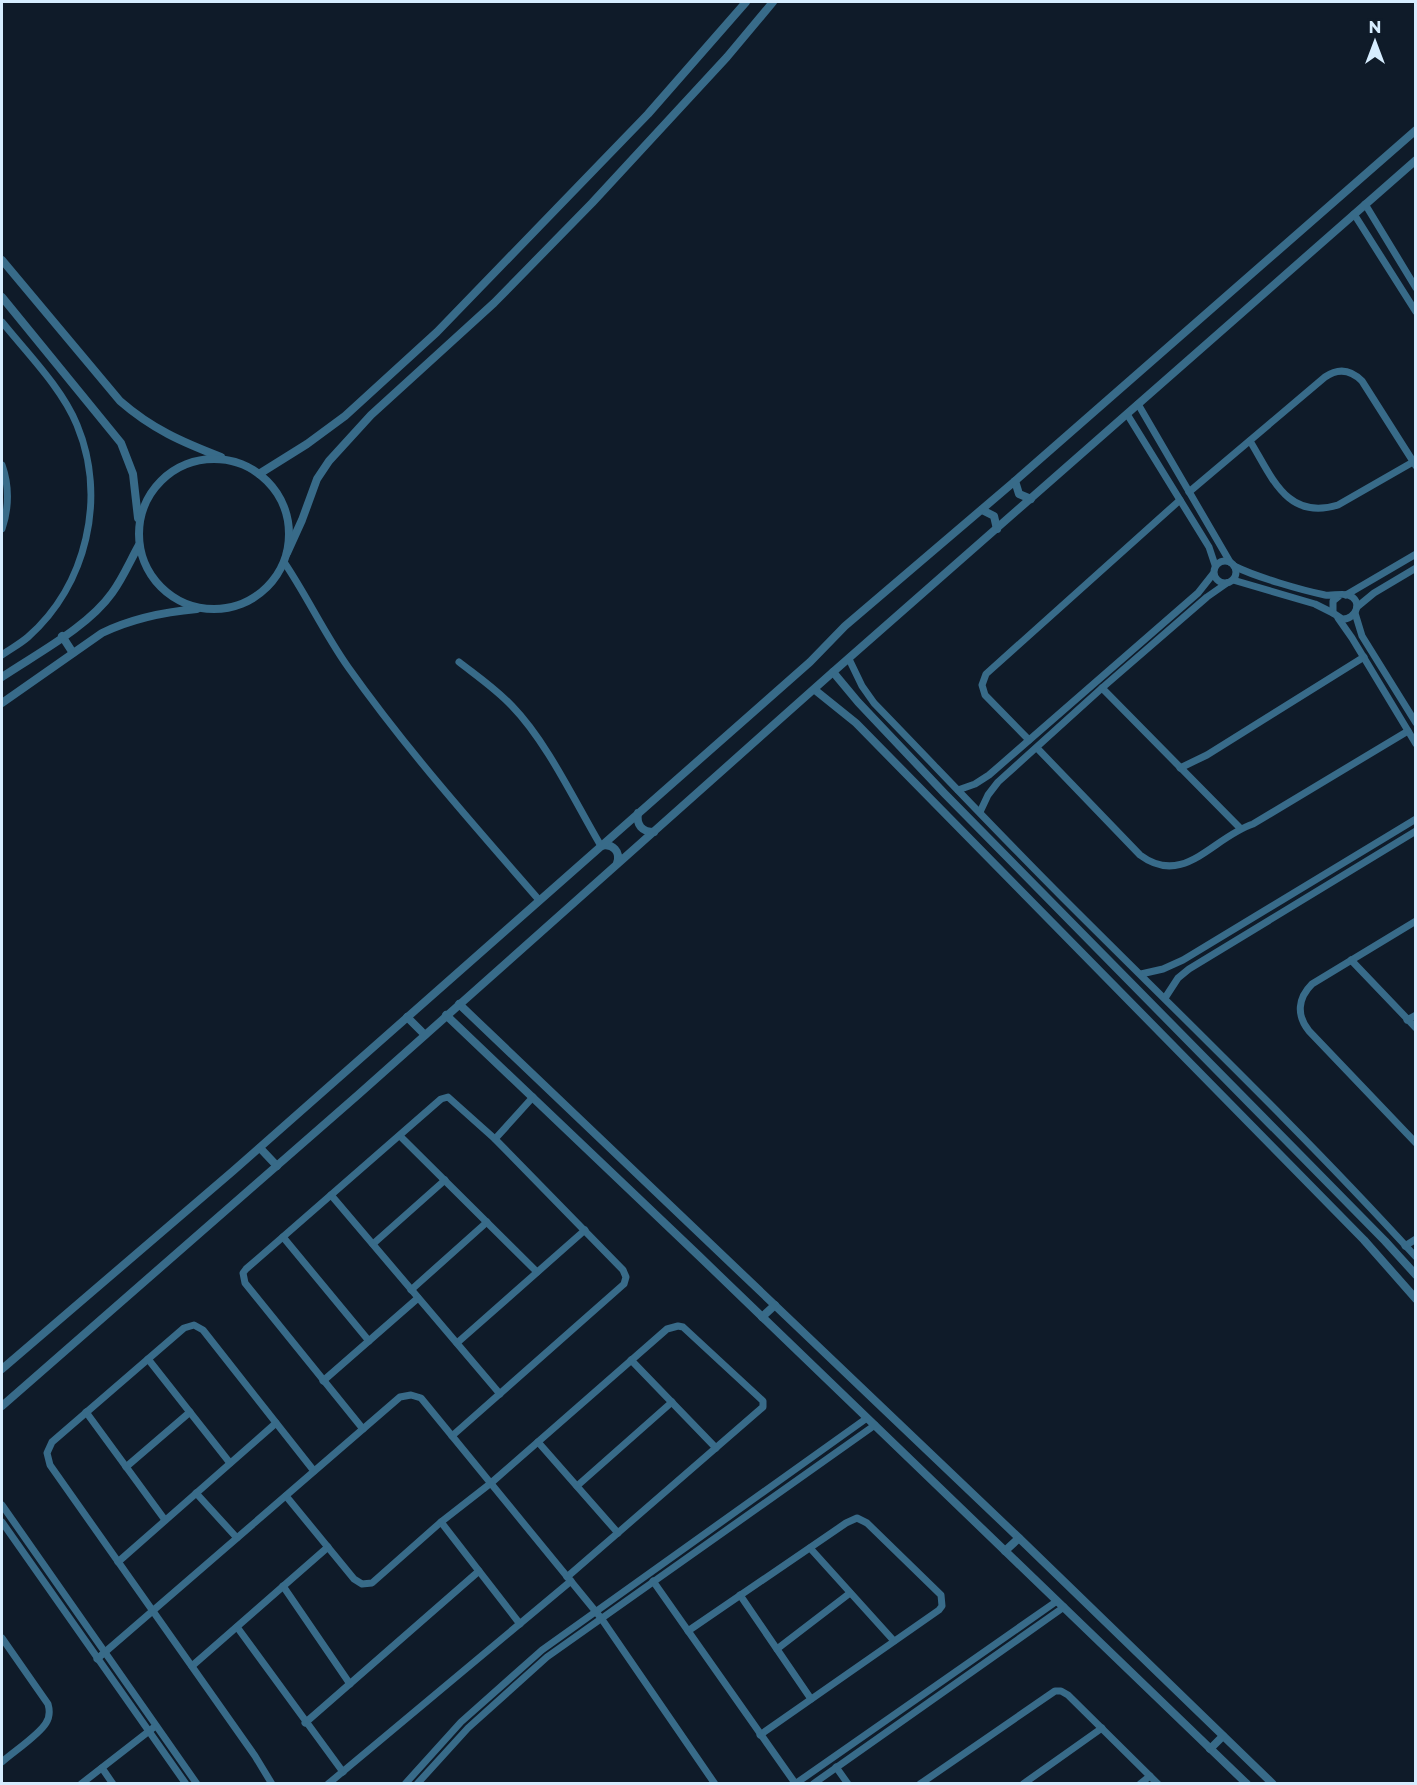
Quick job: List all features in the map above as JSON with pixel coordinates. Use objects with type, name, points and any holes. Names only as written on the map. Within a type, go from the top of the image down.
[{"type":"street","points":[[259,474],[307,444],[345,416],[437,332],[648,114],[746,2]]},
{"type":"street","points":[[2,703],[102,633],[137,618],[156,614],[224,608],[252,598],[268,586],[284,562],[317,479],[329,461],[371,415],[494,303],[584,211],[728,57],[773,2]]},
{"type":"street","points":[[2,1369],[260,1148],[810,662],[845,626],[982,510],[1416,130]]},
{"type":"street","points":[[2,1406],[1416,160]]},
{"type":"street","points":[[1365,204],[1416,288]]},
{"type":"street","points":[[1354,214],[1416,312]]},
{"type":"street","points":[[2,260],[101,381],[139,418],[181,442],[259,474],[273,488],[286,514],[289,533],[287,553]]},
{"type":"street","points":[[2,297],[121,443],[133,474],[139,545],[149,572],[161,588],[186,604],[205,609]]},
{"type":"street","points":[[2,322],[55,388],[76,423],[87,457],[91,479],[90,521],[84,550],[67,589],[50,614],[27,638],[2,655]]},
{"type":"street","points":[[1189,492],[1325,377],[1332,373],[1348,371],[1362,381],[1414,464],[1338,505],[1326,509],[1314,509],[1301,506],[1281,492],[1250,441]]},
{"type":"street","points":[[980,812],[993,788],[1102,688],[1207,597],[1230,582],[1236,573],[1138,404]]},
{"type":"street","points":[[958,790],[989,776],[1198,593],[1214,574],[1215,565],[1209,547],[1127,414]]},
{"type":"street","points":[[139,525],[144,506],[154,489],[175,470],[203,460],[232,462]]},
{"type":"street","points":[[2,465],[6,477],[7,496],[2,529]]},
{"type":"street","points":[[1015,481],[1019,494],[1031,499]]},
{"type":"street","points":[[1029,740],[986,695],[982,685],[986,674],[1180,500]]},
{"type":"street","points":[[982,510],[994,516],[997,529]]},
{"type":"street","points":[[2,677],[89,617],[106,600],[120,580],[139,545]]},
{"type":"street","points":[[1416,554],[1342,595],[1332,605],[1416,744]]},
{"type":"street","points":[[1215,565],[1220,561],[1253,574],[1318,593],[1342,595],[1355,600],[1362,636],[1416,723]]},
{"type":"street","points":[[284,562],[334,647],[389,723],[539,900]]},
{"type":"street","points":[[1214,574],[1220,582],[1230,582],[1315,604],[1336,615],[1350,618],[1374,593],[1416,568]]},
{"type":"street","points":[[62,636],[73,653]]},
{"type":"street","points":[[1180,768],[1207,755],[1364,657]]},
{"type":"street","points":[[849,658],[856,677],[874,703],[1416,1257]]},
{"type":"street","points":[[459,662],[502,695],[527,723],[601,846]]},
{"type":"street","points":[[833,672],[858,702],[945,794],[1416,1275]]},
{"type":"street","points":[[1102,688],[1239,828]]},
{"type":"street","points":[[815,690],[856,723],[1364,1240],[1416,1299]]},
{"type":"street","points":[[1037,748],[1140,855],[1158,866],[1168,867],[1189,863],[1239,828],[1253,824],[1408,731]]},
{"type":"street","points":[[638,813],[638,823],[641,828],[647,832],[654,832]]},
{"type":"street","points":[[1141,974],[1163,969],[1183,960],[1416,819]]},
{"type":"street","points":[[1165,998],[1178,978],[1189,969],[1416,831]]},
{"type":"street","points":[[601,846],[608,845],[615,848],[619,857],[617,864]]},
{"type":"street","points":[[1416,921],[1307,989],[1300,1003],[1301,1018],[1309,1031],[1416,1143]]},
{"type":"street","points":[[1351,960],[1416,1028]]},
{"type":"street","points":[[1112,985],[1123,975]]},
{"type":"street","points":[[459,1004],[1273,1784]]},
{"type":"street","points":[[446,1015],[1246,1784]]},
{"type":"street","points":[[1407,1020],[1416,1015]]},
{"type":"street","points":[[407,1017],[425,1035]]},
{"type":"street","points":[[363,1430],[243,1278],[246,1269],[446,1097],[453,1100],[495,1139],[585,1230],[626,1276],[624,1284],[452,1436]]},
{"type":"street","points":[[495,1139],[533,1097]]},
{"type":"street","points":[[400,1136],[537,1272]]},
{"type":"street","points":[[260,1148],[277,1166]]},
{"type":"street","points":[[373,1244],[445,1180]]},
{"type":"street","points":[[331,1196],[500,1394]]},
{"type":"street","points":[[411,1290],[487,1222]]},
{"type":"street","points":[[457,1343],[585,1230]]},
{"type":"street","points":[[283,1237],[369,1341]]},
{"type":"street","points":[[1405,1246],[1416,1239]]},
{"type":"street","points":[[323,1381],[418,1298]]},
{"type":"street","points":[[762,1317],[775,1305]]},
{"type":"street","points":[[272,1784],[50,1465],[47,1453],[52,1442],[189,1326],[199,1327],[314,1471]]},
{"type":"street","points":[[286,1496],[354,1579],[368,1584],[376,1580],[441,1522],[491,1484],[672,1326],[683,1327],[763,1401],[762,1408],[618,1533],[520,1624],[328,1784]]},
{"type":"street","points":[[148,1359],[230,1463]]},
{"type":"street","points":[[631,1360],[716,1448]]},
{"type":"street","points":[[97,1659],[400,1397],[411,1395],[421,1398],[601,1618],[715,1784]]},
{"type":"street","points":[[577,1486],[672,1402]]},
{"type":"street","points":[[86,1412],[165,1520]]},
{"type":"street","points":[[126,1467],[190,1412]]},
{"type":"street","points":[[405,1784],[461,1722],[542,1650],[867,1418]]},
{"type":"street","points":[[118,1562],[276,1423]]},
{"type":"street","points":[[417,1784],[468,1728],[547,1657],[874,1425]]},
{"type":"street","points":[[538,1442],[618,1533]]},
{"type":"street","points":[[196,1493],[237,1538]]},
{"type":"street","points":[[2,1504],[197,1784]]},
{"type":"street","points":[[688,1631],[852,1520],[863,1520],[940,1595],[943,1600],[939,1610],[760,1735]]},
{"type":"street","points":[[2,1522],[186,1784]]},
{"type":"street","points":[[441,1522],[520,1624]]},
{"type":"street","points":[[1005,1551],[1018,1538]]},
{"type":"street","points":[[192,1666],[328,1547]]},
{"type":"street","points":[[810,1548],[894,1641]]},
{"type":"street","points":[[305,1723],[479,1570]]},
{"type":"street","points":[[653,1581],[795,1783],[1060,1604]]},
{"type":"street","points":[[283,1586],[350,1684]]},
{"type":"street","points":[[777,1648],[850,1593]]},
{"type":"street","points":[[740,1595],[811,1699]]},
{"type":"street","points":[[813,1784],[1060,1604]]},
{"type":"street","points":[[237,1628],[343,1772]]},
{"type":"street","points":[[2,1638],[48,1704],[49,1715],[45,1726],[2,1762]]},
{"type":"street","points":[[921,1783],[1055,1691],[1065,1692],[1158,1784]]},
{"type":"street","points":[[81,1784],[157,1726]]},
{"type":"street","points":[[1023,1784],[1102,1728]]},
{"type":"street","points":[[1210,1749],[1223,1736]]},
{"type":"street","points":[[836,1767],[848,1784]]},
{"type":"street","points":[[102,1768],[113,1784]]},
{"type":"street","points":[[1140,1784],[1150,1776]]}]
